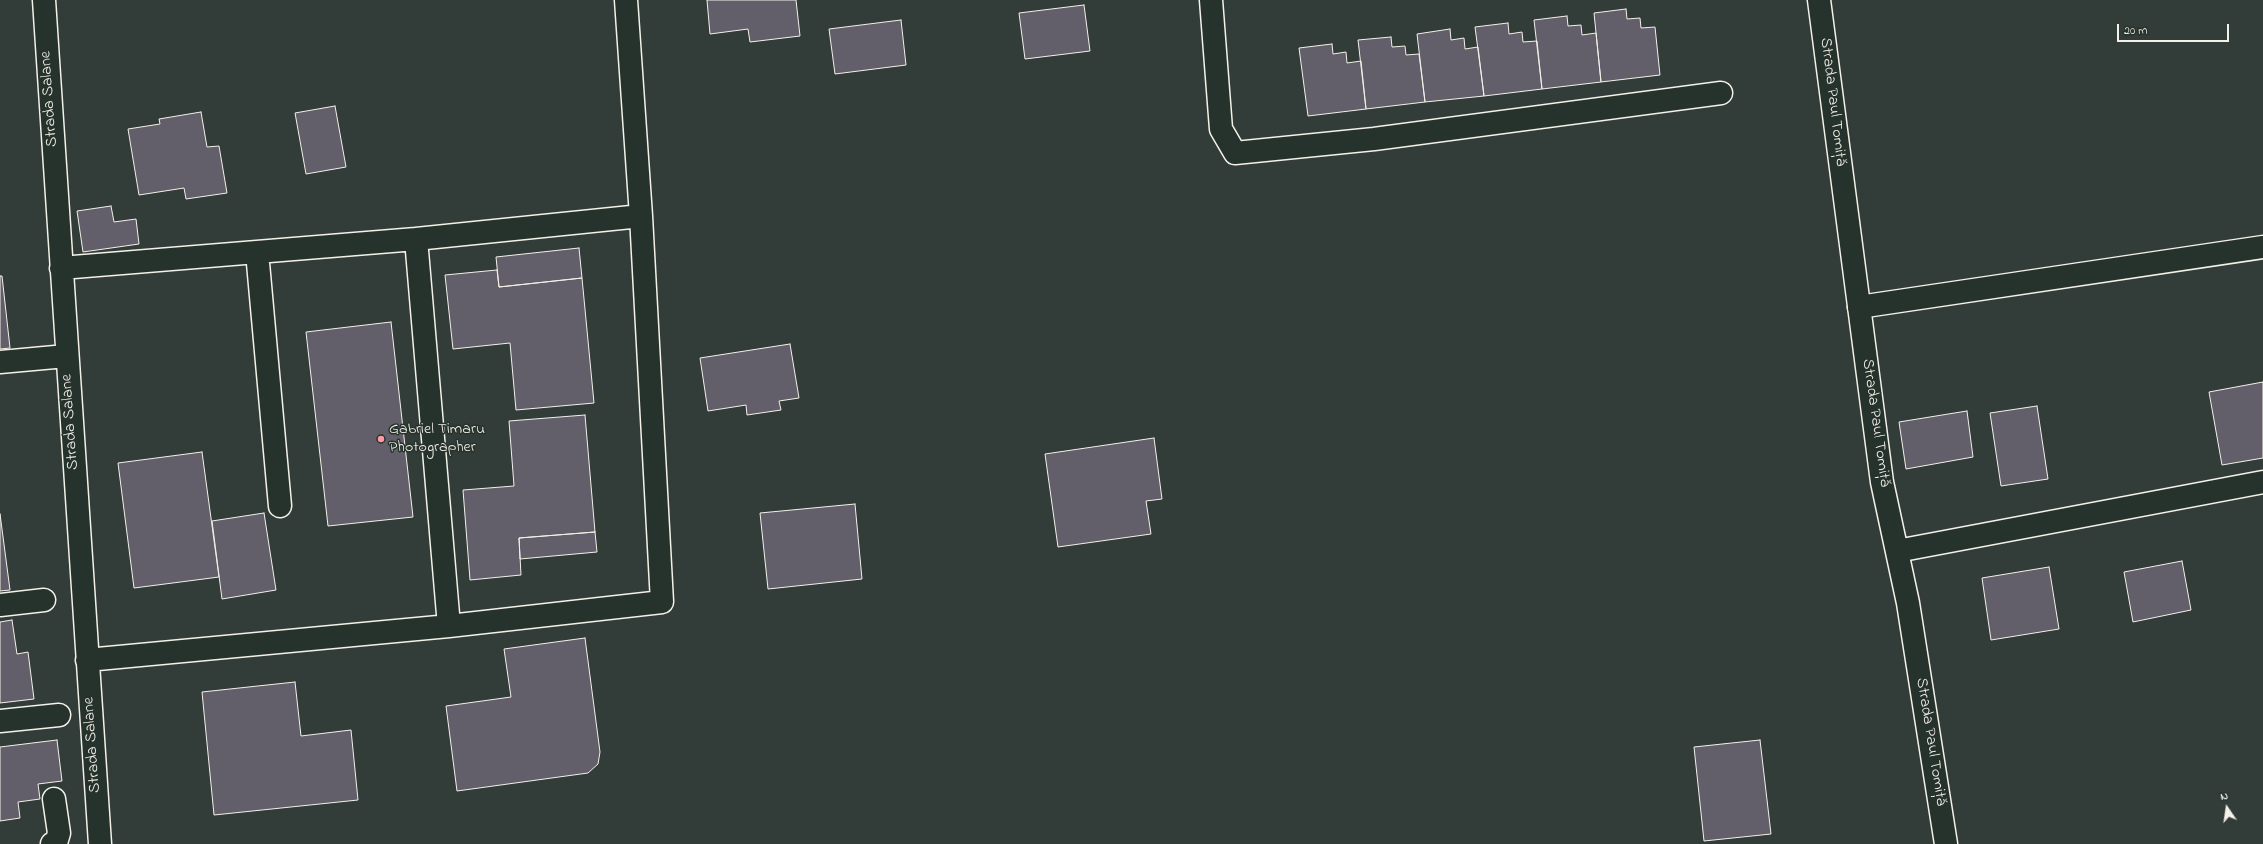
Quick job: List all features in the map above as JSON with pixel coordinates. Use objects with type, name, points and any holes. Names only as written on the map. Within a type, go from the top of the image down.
[{"type":"street","name":"Strada Salane","points":[[44,0],[66,356],[100,844]]},
{"type":"street","points":[[87,660],[449,626],[662,602],[641,216],[626,0]]},
{"type":"street","points":[[1211,0],[1221,129],[1235,153],[1374,139],[1721,93]]},
{"type":"street","name":"Strada Paul Tomiță","points":[[1819,0],[1882,482],[1908,603],[1946,844]]},
{"type":"street","points":[[61,268],[416,239],[641,216]]},
{"type":"street","points":[[416,239],[449,626]]},
{"type":"street","points":[[1859,308],[2263,247]]},
{"type":"street","points":[[257,252],[280,506]]},
{"type":"street","points":[[0,362],[66,356]]},
{"type":"street","points":[[1897,551],[2263,482]]},
{"type":"street","points":[[0,605],[44,600]]},
{"type":"street","points":[[0,721],[59,715]]},
{"type":"street","points":[[52,844],[56,843],[59,833],[54,799]]},
{"type":"building","points":[[707,0],[796,0],[800,36],[750,42],[748,29],[710,34]]},
{"type":"building","points":[[1084,5],[1090,51],[1025,59],[1019,13]]},
{"type":"building","points":[[1626,9],[1627,19],[1640,18],[1641,28],[1655,27],[1660,75],[1601,82],[1594,13]]},
{"type":"building","points":[[1567,16],[1568,26],[1581,25],[1582,35],[1596,33],[1601,82],[1542,89],[1534,20]]},
{"type":"building","points":[[901,20],[906,65],[835,74],[829,29]]},
{"type":"building","points":[[1508,23],[1509,34],[1522,32],[1523,42],[1537,41],[1542,89],[1484,96],[1475,27]]},
{"type":"building","points":[[1450,29],[1451,40],[1464,38],[1465,49],[1478,47],[1484,96],[1425,102],[1417,34]]},
{"type":"building","points":[[1391,37],[1392,47],[1405,46],[1406,55],[1419,54],[1425,102],[1366,109],[1358,40]]},
{"type":"building","points":[[1332,44],[1333,54],[1346,52],[1347,63],[1361,61],[1366,109],[1308,116],[1299,48]]},
{"type":"building","points":[[335,106],[346,167],[306,174],[295,113]]},
{"type":"building","points":[[201,112],[207,147],[219,146],[227,193],[186,199],[184,188],[139,195],[128,129],[160,124],[159,119]]},
{"type":"building","points":[[111,206],[114,222],[136,219],[139,244],[83,252],[77,211]]},
{"type":"building","points":[[579,248],[582,278],[499,287],[496,257]]},
{"type":"building","points":[[497,270],[499,287],[582,278],[594,403],[516,410],[510,343],[453,349],[445,275]]},
{"type":"building","points":[[0,276],[2,276],[10,348],[0,349]]},
{"type":"building","points":[[391,322],[413,517],[328,526],[306,332]]},
{"type":"building","points":[[790,344],[799,398],[779,401],[781,410],[747,415],[746,405],[708,411],[700,358]]},
{"type":"building","points":[[2263,382],[2263,458],[2222,465],[2209,392]]},
{"type":"building","points":[[2037,406],[2048,479],[2001,486],[1990,413]]},
{"type":"building","points":[[1967,411],[1973,457],[1906,469],[1899,422]]},
{"type":"building","points":[[585,415],[595,532],[519,538],[521,575],[470,580],[463,490],[514,486],[509,421]]},
{"type":"building","points":[[1154,438],[1162,499],[1146,501],[1151,534],[1058,547],[1045,454]]},
{"type":"building","points":[[202,452],[219,577],[134,588],[118,463]]},
{"type":"building","points":[[855,504],[862,579],[768,589],[760,513]]},
{"type":"building","points":[[264,513],[276,590],[222,599],[212,521]]},
{"type":"building","points":[[0,514],[10,590],[0,591]]},
{"type":"building","points":[[595,532],[597,552],[520,559],[519,538]]},
{"type":"building","points":[[2182,561],[2191,610],[2133,622],[2124,572]]},
{"type":"building","points":[[2049,567],[2059,629],[1991,640],[1982,578]]},
{"type":"building","points":[[12,620],[17,654],[28,652],[34,699],[0,703],[0,622]]},
{"type":"building","points":[[585,638],[600,752],[598,764],[588,773],[457,791],[446,706],[511,697],[504,649]]},
{"type":"building","points":[[295,682],[301,736],[351,730],[358,800],[214,815],[202,692]]},
{"type":"building","points":[[57,740],[62,781],[38,784],[40,799],[18,802],[20,818],[0,821],[0,747]]},
{"type":"building","points":[[1760,740],[1771,834],[1704,841],[1694,747]]},
{"type":"place","name":"Gabriel Timaru Photographer","points":[[381,439]]}]
